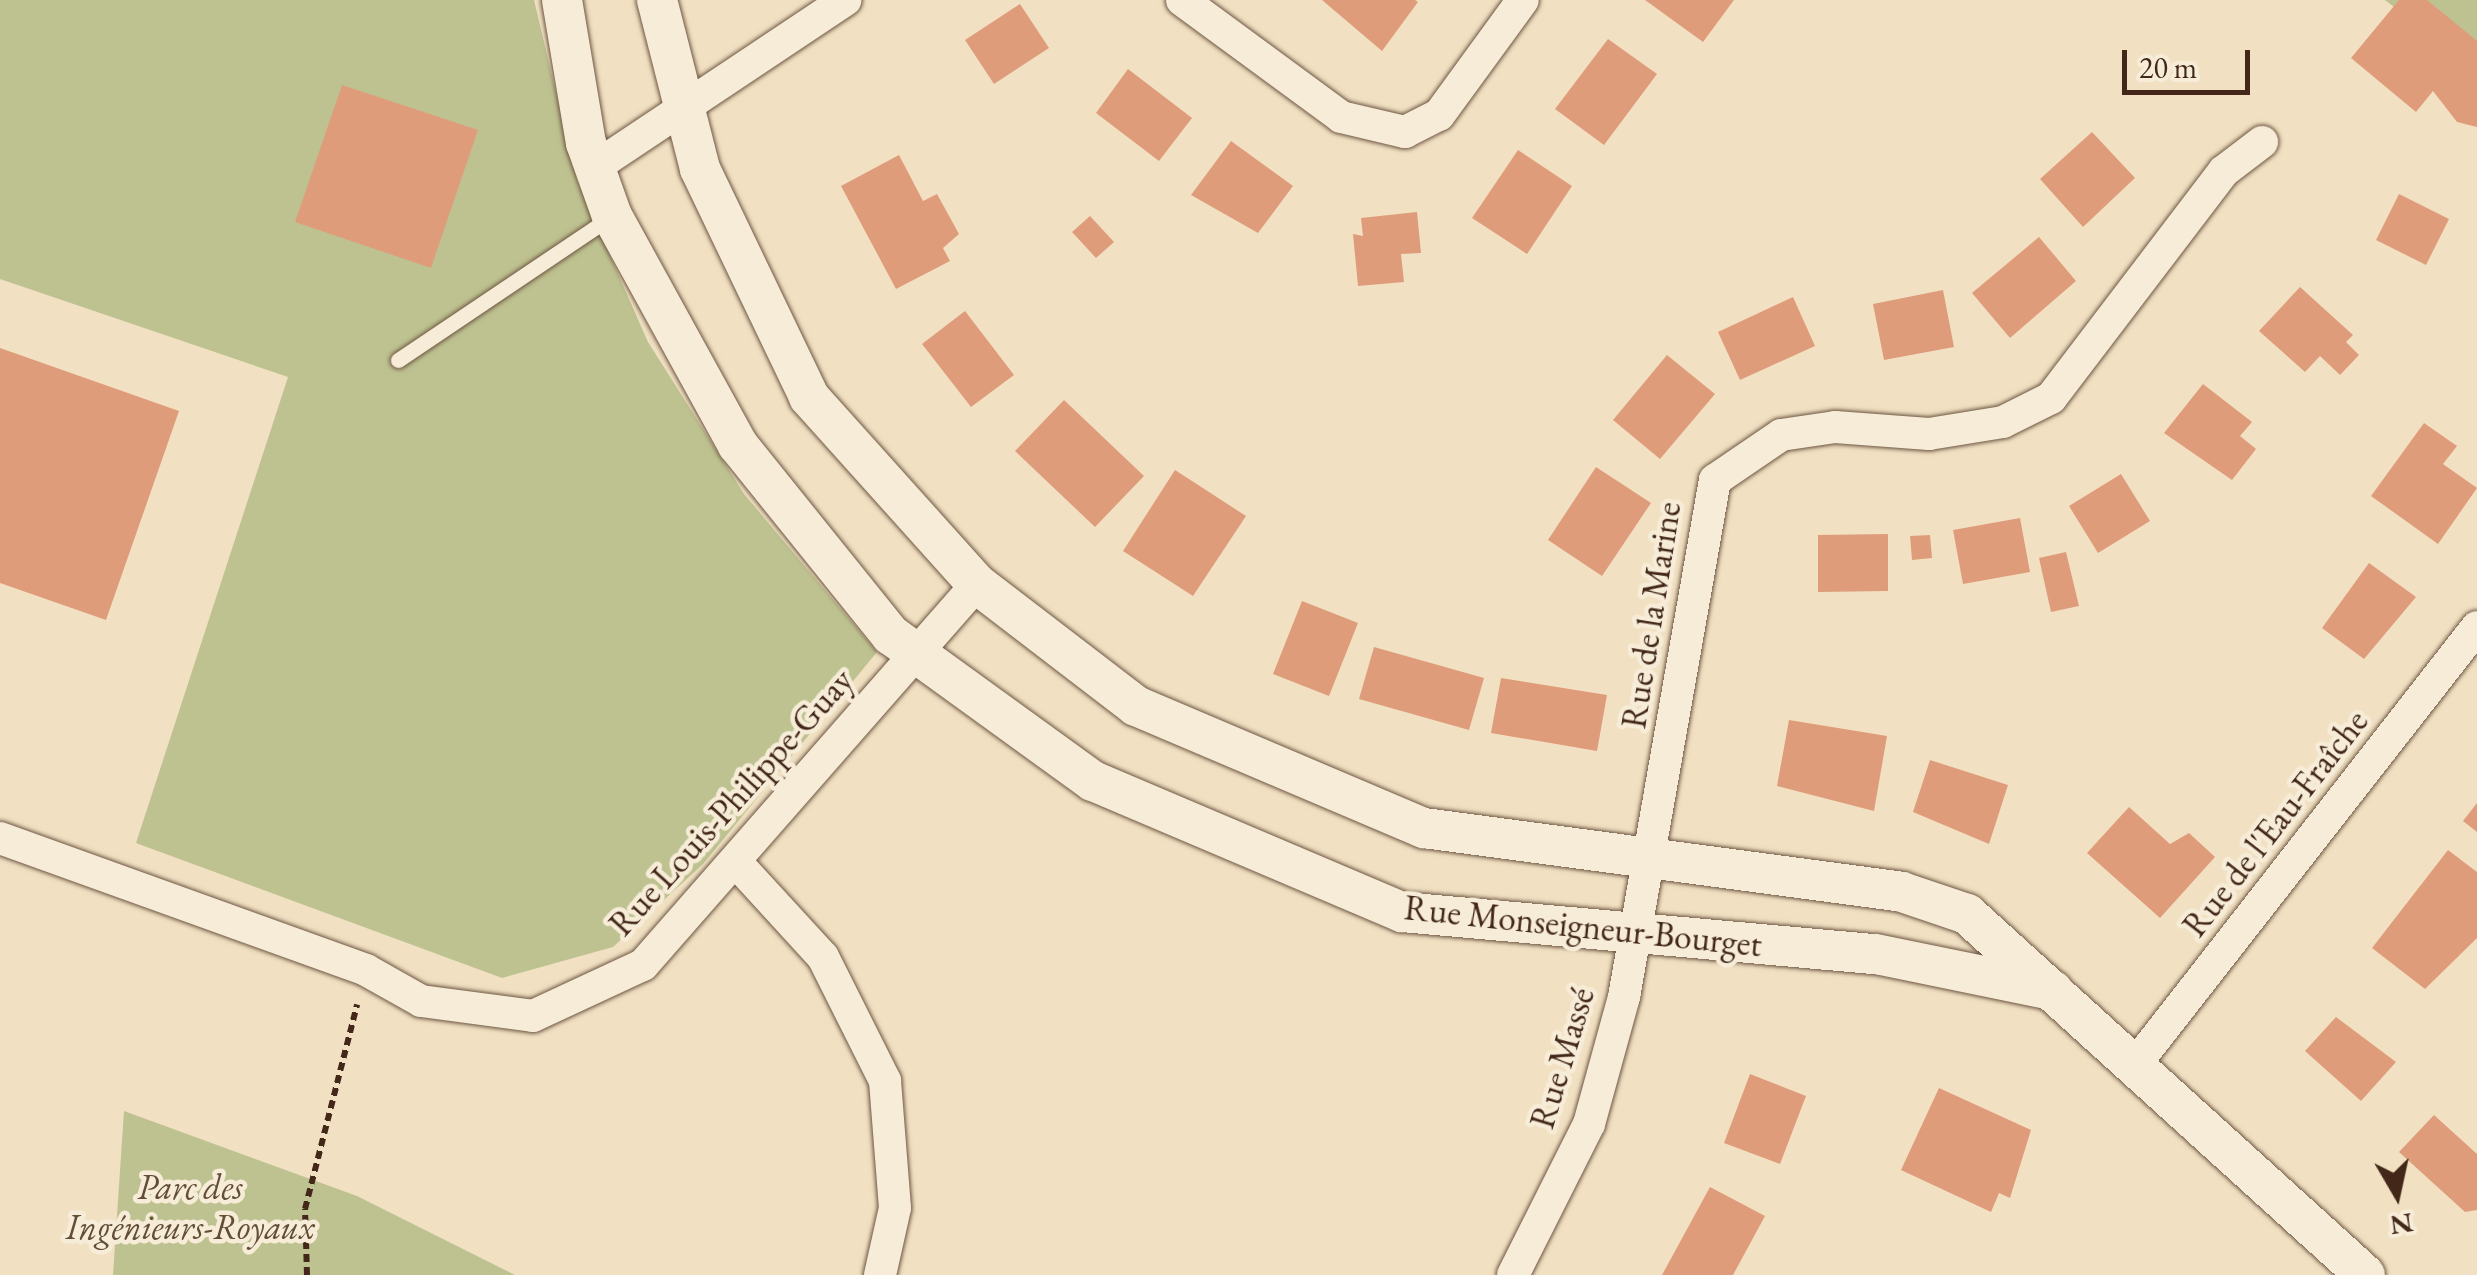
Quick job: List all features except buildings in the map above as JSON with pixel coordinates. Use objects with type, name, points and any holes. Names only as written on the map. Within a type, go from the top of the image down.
[{"type":"street","name":"Rue Monseigneur-Bourget","points":[[562,0],[595,167],[612,216],[738,445],[916,654],[1093,781],[1402,912],[1635,937],[1876,954],[2052,990]]},
{"type":"street","points":[[657,0],[678,110],[810,397],[976,584],[1136,706],[1424,828],[1652,852],[1902,892],[1967,914],[2365,1275]]},
{"type":"street","points":[[595,167],[845,0]]},
{"type":"street","points":[[1182,0],[1341,117],[1405,132],[1440,115],[1522,0]]},
{"type":"street","name":"Rue de la Marine","points":[[1652,852],[1715,480],[1781,435],[1836,427],[1929,434],[2003,422],[2052,398],[2224,171],[2262,142]]},
{"type":"street","name":"Rue Louis-Philippe-Guay","points":[[0,838],[366,970],[421,1000],[534,1016],[643,966],[976,584]]},
{"type":"street","name":"Rue de l'Eau-Fraîche","points":[[2134,1066],[2477,627]]},
{"type":"street","name":"Rue Massé","points":[[1513,1275],[1590,1124],[1652,852]]},
{"type":"street","points":[[735,862],[824,957],[885,1081],[895,1208],[880,1275]]},
{"type":"lane","points":[[398,360],[612,216]]},
{"type":"path","points":[[307,1275],[304,1208],[366,970]]},
{"type":"green space","points":[[0,0],[534,0],[577,181],[648,342],[744,494],[877,652],[703,864],[613,947],[502,978],[136,843],[288,377],[0,279]]},
{"type":"green space","points":[[2385,0],[2477,0],[2477,71]]},
{"type":"green space","name":"Parc des Ingénieurs-Royaux","points":[[124,1111],[357,1196],[515,1275],[113,1275]]}]
